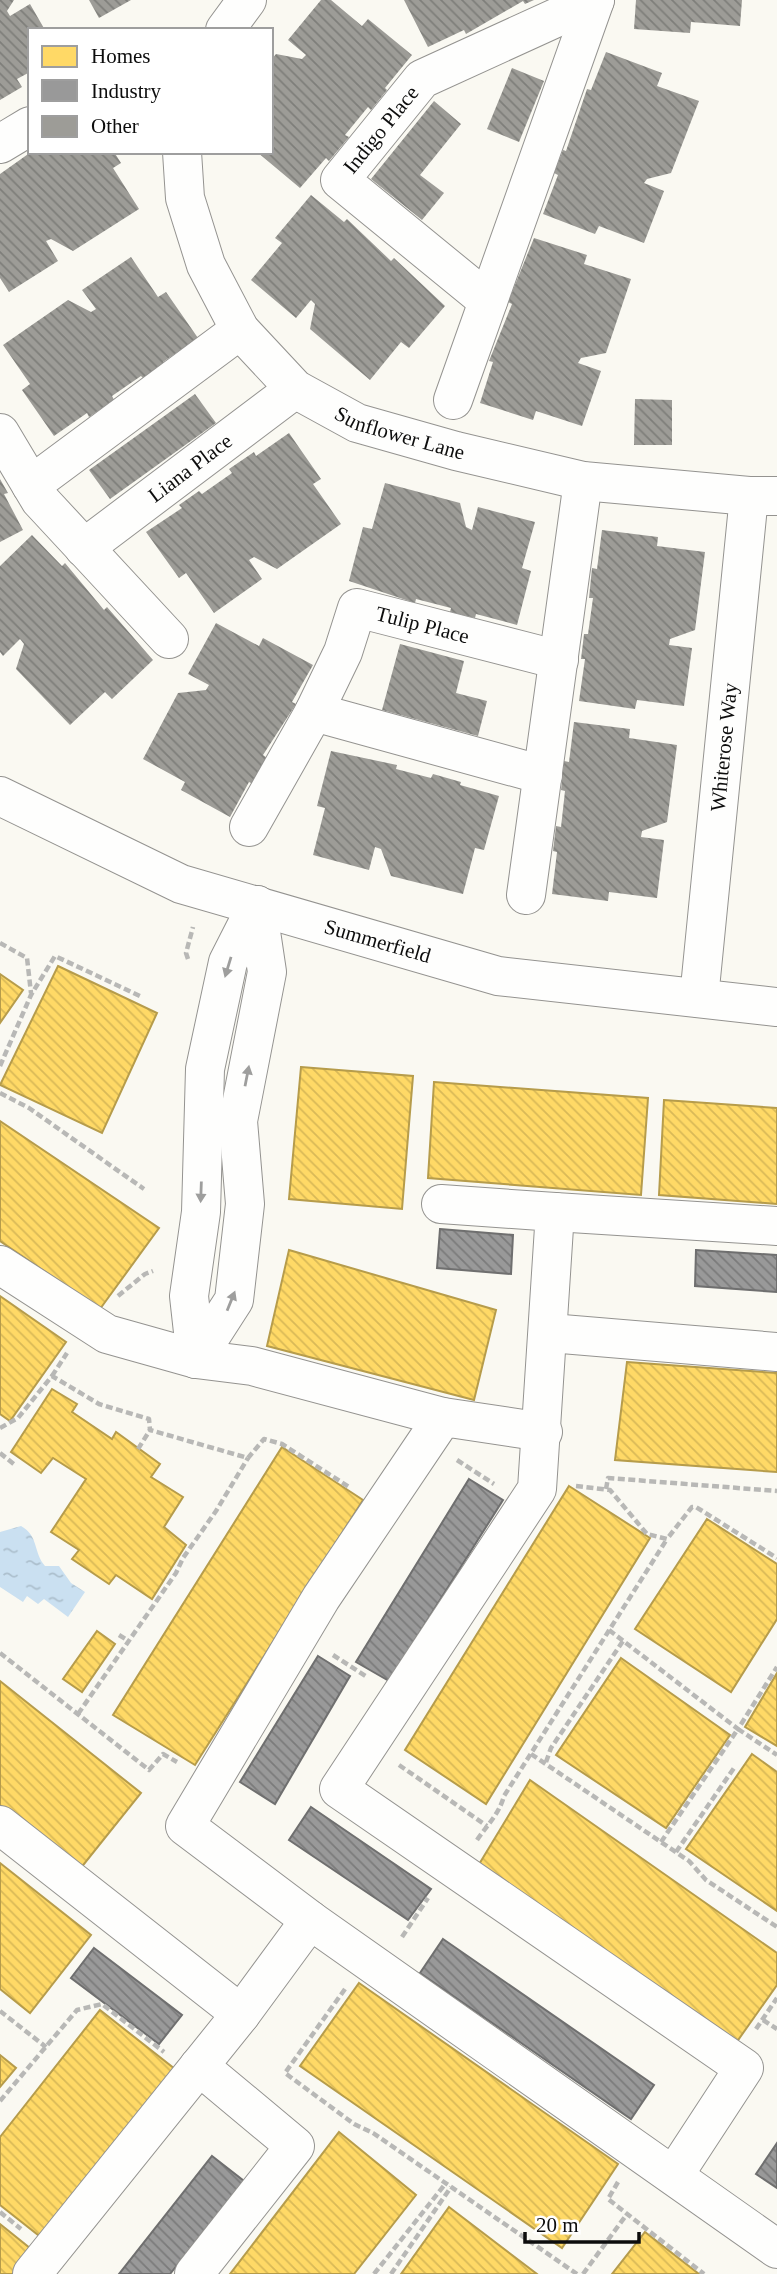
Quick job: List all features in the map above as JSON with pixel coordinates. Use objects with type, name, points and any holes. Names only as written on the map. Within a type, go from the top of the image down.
[{"type":"street","name":"Indigo Place","points":[[488,301],[340,180],[422,79],[595,0]]},
{"type":"street","name":"Indigo Place","points":[[453,400],[595,0]]},
{"type":"street","points":[[0,144],[28,127]]},
{"type":"street","name":"Sunflower Lane","points":[[182,154],[185,198],[206,265],[240,330],[295,389],[357,423],[456,451],[583,481],[763,496]]},
{"type":"street","points":[[31,485],[240,330]]},
{"type":"street","name":"Liana Place","points":[[83,548],[295,389]]},
{"type":"street","points":[[0,433],[40,500],[169,639]]},
{"type":"street","points":[[526,895],[583,481]]},
{"type":"street","name":"Whiterose Way","points":[[699,998],[763,496]]},
{"type":"street","name":"Tulip Place","points":[[249,827],[314,712],[343,652],[357,608],[559,660]]},
{"type":"street","points":[[314,712],[543,775]]},
{"type":"street","name":"Summerfield","points":[[0,796],[180,884],[498,976],[777,1007]]},
{"type":"street","points":[[196,1359],[190,1296],[201,1212],[205,1069],[229,962],[257,905]]},
{"type":"street","points":[[441,1204],[777,1226]]},
{"type":"street","points":[[555,1212],[550,1333],[537,1489],[339,1789],[744,2068],[674,2175]]},
{"type":"street","points":[[0,1265],[107,1334],[196,1359],[252,1366],[443,1417],[543,1432]]},
{"type":"street","points":[[550,1333],[777,1352]]},
{"type":"street","points":[[443,1417],[299,1634],[185,1826],[310,1920],[777,2249]]},
{"type":"street","points":[[0,1825],[241,2014]]},
{"type":"street","points":[[32,2274],[241,2014],[310,1920]]},
{"type":"street","points":[[194,2274],[295,2147],[195,2070]]},
{"type":"street","points":[[764,2274],[777,2257]]},
{"type":"path","points":[[0,943],[27,958],[31,995]]},
{"type":"path","points":[[0,1066],[31,995],[55,956],[140,996]]},
{"type":"path","points":[[0,1093],[29,1108],[144,1189]]},
{"type":"path","points":[[0,1428],[18,1418],[52,1376],[71,1347]]},
{"type":"path","points":[[52,1376],[99,1404],[149,1419],[150,1430],[138,1449]]},
{"type":"path","points":[[150,1430],[248,1458]]},
{"type":"path","points":[[78,1714],[176,1573],[187,1551],[264,1438],[282,1444],[356,1492]]},
{"type":"path","points":[[0,1453],[15,1465]]},
{"type":"path","points":[[606,1489],[608,1478],[777,1491]]},
{"type":"path","points":[[572,1485],[610,1490],[646,1534],[667,1539]]},
{"type":"path","points":[[368,1744],[489,1823],[502,1811],[504,1796],[667,1539],[692,1507],[777,1558]]},
{"type":"path","points":[[609,1630],[738,1729],[777,1755]]},
{"type":"path","points":[[299,1634],[399,1697]]},
{"type":"path","points":[[119,1635],[127,1640]]},
{"type":"path","points":[[546,1762],[551,1748],[623,1641]]},
{"type":"path","points":[[0,1653],[149,1770]]},
{"type":"path","points":[[661,1842],[777,1667]]},
{"type":"path","points":[[531,1754],[676,1852],[706,1880],[777,1927]]},
{"type":"path","points":[[676,1852],[734,1768]]},
{"type":"path","points":[[415,1917],[419,1910]]},
{"type":"path","points":[[367,1959],[285,2073],[354,2124],[373,2133],[576,2274]]},
{"type":"path","points":[[0,2101],[77,2010],[103,2004],[195,2070]]},
{"type":"path","points":[[0,2011],[46,2047]]},
{"type":"path","points":[[762,2020],[777,2029]]},
{"type":"path","points":[[639,2150],[608,2199],[705,2274]]},
{"type":"path","points":[[374,2274],[446,2183]]},
{"type":"path","points":[[391,2274],[452,2187]]},
{"type":"path","points":[[583,2274],[626,2214]]},
{"type":"water","points":[[21,1526],[31,1534],[45,1566],[59,1566],[71,1583],[85,1592],[68,1617],[44,1599],[38,1604],[27,1596],[23,1602],[0,1587],[0,1532]]},
{"type":"building: Homes","points":[[58,966],[157,1013],[102,1133],[0,1085]]},
{"type":"building: Homes","points":[[0,974],[23,990],[0,1023]]},
{"type":"building: Homes","points":[[301,1067],[413,1076],[402,1209],[289,1199]]},
{"type":"building: Homes","points":[[434,1082],[648,1098],[641,1195],[428,1178]]},
{"type":"building: Homes","points":[[664,1100],[777,1108],[777,1204],[659,1195]]},
{"type":"building: Homes","points":[[0,1121],[159,1228],[100,1309],[0,1241]]},
{"type":"building: Homes","points":[[289,1250],[496,1310],[474,1400],[267,1346]]},
{"type":"building: Homes","points":[[0,1296],[66,1342],[10,1421],[0,1414]]},
{"type":"building: Homes","points":[[627,1362],[777,1373],[777,1472],[615,1460]]},
{"type":"building: Homes","points":[[52,1389],[77,1404],[72,1412],[112,1439],[116,1432],[160,1464],[151,1477],[183,1497],[164,1527],[186,1545],[152,1599],[116,1575],[109,1584],[72,1559],[79,1550],[51,1532],[86,1479],[53,1458],[41,1473],[11,1452]]},
{"type":"building: Homes","points":[[282,1447],[363,1500],[195,1765],[113,1715]]},
{"type":"building: Homes","points":[[569,1486],[650,1538],[486,1804],[405,1750]]},
{"type":"building: Homes","points":[[707,1519],[777,1564],[777,1619],[731,1692],[635,1629]]},
{"type":"building: Homes","points":[[97,1631],[115,1644],[82,1692],[63,1679]]},
{"type":"building: Homes","points":[[621,1658],[730,1735],[666,1828],[556,1755]]},
{"type":"building: Homes","points":[[777,1673],[777,1746],[745,1727]]},
{"type":"building: Homes","points":[[0,1681],[141,1793],[80,1869],[0,1805]]},
{"type":"building: Homes","points":[[752,1754],[777,1772],[777,1911],[686,1849]]},
{"type":"building: Homes","points":[[530,1780],[777,1953],[777,1985],[736,2043],[478,1866]]},
{"type":"building: Homes","points":[[0,1863],[91,1935],[30,2013],[0,1989]]},
{"type":"building: Homes","points":[[359,1983],[618,2164],[562,2248],[300,2066]]},
{"type":"building: Homes","points":[[100,2010],[180,2073],[47,2242],[0,2205],[0,2137]]},
{"type":"building: Homes","points":[[0,2055],[16,2068],[0,2087]]},
{"type":"building: Homes","points":[[339,2132],[416,2195],[354,2274],[230,2274]]},
{"type":"building: Homes","points":[[449,2207],[537,2274],[401,2274]]},
{"type":"building: Homes","points":[[0,2224],[36,2253],[19,2274],[0,2274]]},
{"type":"building: Homes","points":[[645,2232],[699,2274],[612,2274]]},
{"type":"building: Industry","points":[[440,1229],[513,1235],[511,1274],[437,1268]]},
{"type":"building: Industry","points":[[696,1250],[777,1255],[777,1292],[695,1286]]},
{"type":"building: Industry","points":[[469,1479],[503,1500],[389,1681],[356,1662]]},
{"type":"building: Industry","points":[[318,1656],[350,1676],[275,1804],[240,1782]]},
{"type":"building: Industry","points":[[311,1807],[431,1889],[408,1920],[289,1840]]},
{"type":"building: Industry","points":[[443,1939],[654,2085],[631,2119],[420,1973]]},
{"type":"building: Industry","points":[[94,1948],[182,2015],[159,2044],[71,1978]]},
{"type":"building: Industry","points":[[777,2143],[777,2188],[756,2174]]},
{"type":"building: Industry","points":[[212,2156],[244,2181],[170,2274],[119,2274]]},
{"type":"building: Other","points":[[0,0],[14,0],[7,11],[10,16],[30,4],[44,28],[28,28],[28,73],[17,79],[22,87],[0,100]]},
{"type":"building: Other","points":[[89,0],[131,0],[99,18]]},
{"type":"building: Other","points":[[321,0],[331,0],[362,26],[368,19],[412,55],[371,110],[368,107],[345,135],[349,137],[329,161],[326,158],[300,188],[259,154],[273,154],[273,58],[276,54],[302,59],[306,55],[288,40]]},
{"type":"building: Other","points":[[404,0],[534,0],[525,4],[523,1],[466,34],[464,30],[428,47]]},
{"type":"building: Other","points":[[636,0],[742,0],[740,26],[691,22],[690,33],[634,29]]},
{"type":"building: Other","points":[[606,52],[662,73],[657,86],[699,101],[671,173],[647,179],[644,183],[664,191],[644,243],[599,226],[595,234],[543,214],[558,175],[554,173],[563,150],[566,151],[587,89],[591,90]]},
{"type":"building: Other","points":[[512,68],[544,81],[519,142],[487,129]]},
{"type":"building: Other","points":[[434,101],[461,124],[420,175],[444,193],[422,220],[371,179]]},
{"type":"building: Other","points":[[28,154],[115,154],[121,163],[113,168],[139,209],[73,251],[51,239],[46,241],[58,261],[9,292],[0,278],[0,174]]},
{"type":"building: Other","points":[[311,195],[344,222],[347,219],[391,261],[394,258],[445,306],[409,348],[401,342],[370,380],[310,329],[315,304],[311,300],[296,318],[251,280],[282,243],[275,238]]},
{"type":"building: Other","points":[[534,238],[587,255],[584,264],[631,279],[606,353],[581,358],[578,363],[601,371],[582,426],[536,411],[533,420],[480,403],[493,362],[489,361],[512,304],[508,302]]},
{"type":"building: Other","points":[[131,257],[158,297],[166,292],[198,338],[163,362],[165,365],[144,379],[141,376],[112,396],[114,400],[89,417],[87,413],[54,436],[22,390],[30,384],[3,345],[68,300],[91,312],[96,309],[82,290]]},
{"type":"building: Other","points":[[195,394],[216,423],[110,499],[89,470]]},
{"type":"building: Other","points":[[635,399],[672,400],[672,445],[634,445]]},
{"type":"building: Other","points":[[289,433],[321,479],[313,484],[341,524],[277,569],[254,557],[249,560],[262,579],[214,613],[186,573],[179,578],[146,532],[182,508],[179,505],[199,491],[202,494],[232,473],[229,469],[254,452],[256,456]]},
{"type":"building: Other","points":[[0,479],[8,493],[4,494],[23,530],[0,542]]},
{"type":"building: Other","points":[[385,483],[460,503],[466,527],[472,530],[478,507],[535,522],[522,568],[531,571],[517,625],[476,614],[475,618],[450,612],[451,608],[416,599],[415,603],[349,581],[363,527],[372,529]]},
{"type":"building: Other","points":[[602,530],[658,537],[657,546],[705,552],[695,630],[670,639],[669,645],[692,648],[684,706],[637,700],[635,709],[579,701],[585,659],[581,659],[584,634],[588,634],[593,598],[589,598],[592,568],[597,569]]},
{"type":"building: Other","points":[[32,535],[62,566],[65,563],[104,610],[107,607],[153,660],[112,699],[105,692],[70,725],[16,669],[24,644],[20,639],[3,656],[0,652],[0,566]]},
{"type":"building: Other","points":[[216,623],[259,646],[263,638],[313,665],[292,702],[296,704],[263,755],[267,758],[253,784],[249,782],[230,817],[181,790],[185,782],[143,759],[178,693],[206,690],[209,685],[188,674]]},
{"type":"building: Other","points":[[400,644],[464,661],[456,693],[487,701],[478,736],[382,710]]},
{"type":"building: Other","points":[[574,722],[630,729],[629,738],[677,745],[667,822],[642,831],[641,837],[664,840],[657,898],[609,892],[608,901],[552,894],[557,852],[553,851],[556,826],[561,827],[565,791],[561,790],[564,761],[569,762]]},
{"type":"building: Other","points":[[331,751],[397,765],[396,769],[431,778],[433,774],[499,796],[484,850],[475,848],[463,894],[391,876],[381,849],[375,847],[369,870],[313,855],[325,808],[317,806]]}]
